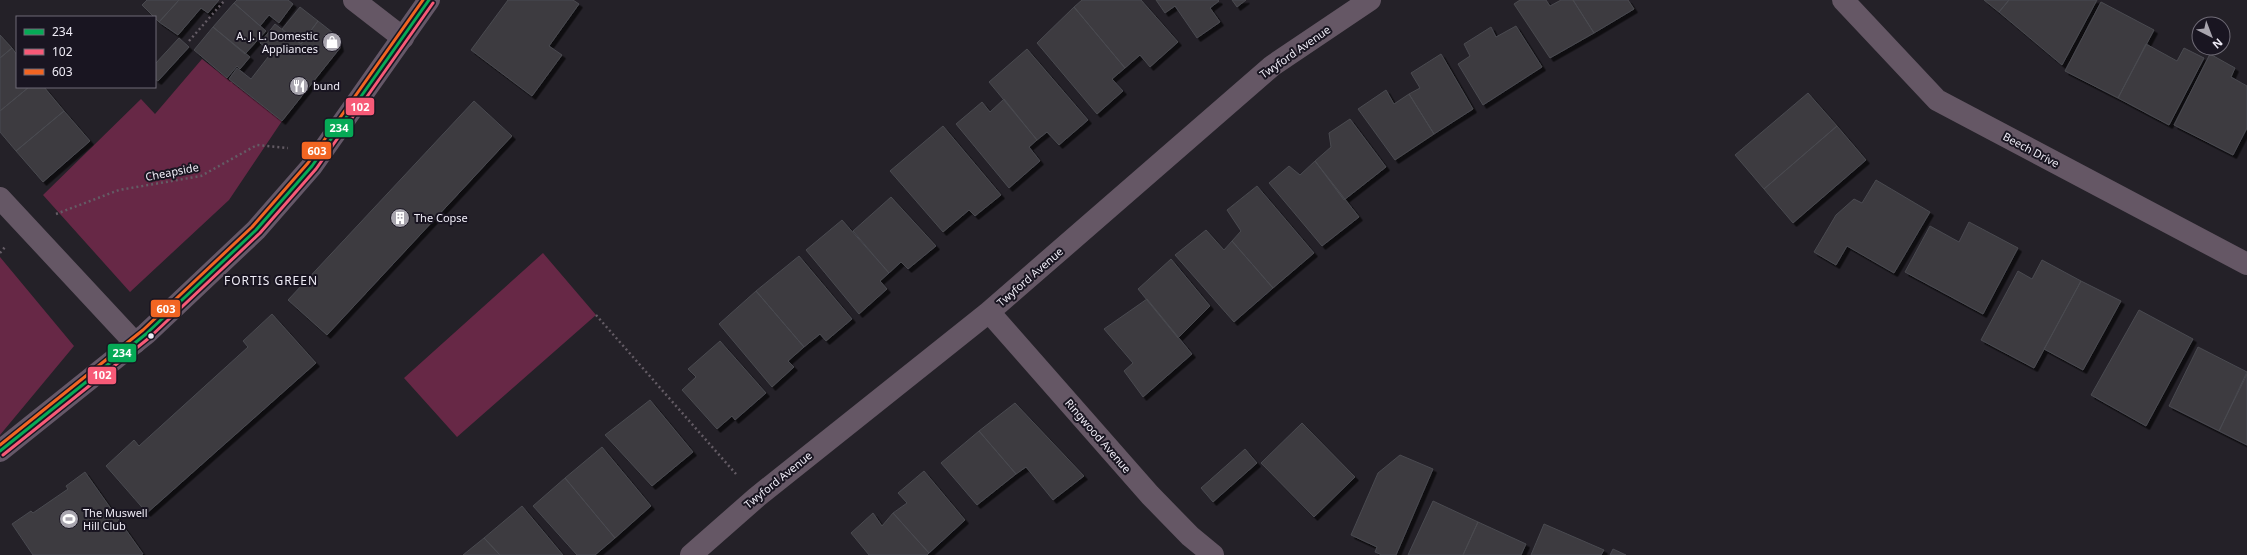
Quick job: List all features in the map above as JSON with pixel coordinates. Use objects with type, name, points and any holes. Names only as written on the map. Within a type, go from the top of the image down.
[{"type":"main road","points":[[0,451],[135,344],[256,230],[323,150],[429,0]]},
{"type":"street","points":[[354,0],[403,38]]},
{"type":"street","name":"Twyford Avenue","points":[[691,555],[757,497],[989,312],[1272,66],[1370,0]]},
{"type":"street","name":"Beech Drive","points":[[1843,0],[1936,100],[2247,264]]},
{"type":"street","points":[[0,198],[24,226],[135,344]]},
{"type":"street","name":"Ringwood Avenue","points":[[989,312],[1150,495],[1190,536],[1212,555]]},
{"type":"path","points":[[189,41],[225,0]]},
{"type":"path","name":"Cheapside","points":[[24,226],[119,190],[201,176],[257,145],[323,150]]},
{"type":"path","points":[[596,315],[757,497]]},
{"type":"shaded area","points":[[202,59],[282,121],[229,200],[130,292],[43,195],[141,99],[155,114]]},
{"type":"shaded area","points":[[543,253],[596,315],[457,437],[404,378]]},
{"type":"shaded area","points":[[0,257],[74,346],[0,435]]},
{"type":"building","points":[[147,0],[179,0],[159,22],[156,19],[156,16],[153,16],[142,5]]},
{"type":"building","points":[[179,0],[219,0],[208,13],[201,8],[178,35],[159,22]]},
{"type":"building","points":[[237,0],[288,0],[293,4],[279,23],[269,15],[260,26],[234,3]]},
{"type":"building","points":[[508,0],[573,0],[579,4],[549,46],[562,55],[532,96],[471,50]]},
{"type":"building","points":[[1082,0],[1141,0],[1178,42],[1150,67],[1140,55],[1125,68],[1074,7]]},
{"type":"building","points":[[1156,0],[1218,0],[1219,1],[1210,8],[1220,22],[1197,38],[1175,6],[1165,13]]},
{"type":"building","points":[[1232,0],[1246,0],[1237,7]]},
{"type":"building","points":[[1520,0],[1546,0],[1550,6],[1561,0],[1573,0],[1594,33],[1550,58],[1514,4]]},
{"type":"building","points":[[1573,0],[1628,0],[1634,9],[1594,33]]},
{"type":"building","points":[[1984,0],[2009,0],[1999,12]]},
{"type":"building","points":[[2009,0],[2097,0],[2062,65],[1999,12]]},
{"type":"building","points":[[2101,2],[2154,30],[2118,98],[2065,71]]},
{"type":"building","points":[[234,3],[266,31],[245,54],[213,27]]},
{"type":"building","points":[[300,7],[318,21],[301,44],[282,29]]},
{"type":"building","points":[[1074,7],[1125,68],[1112,79],[1123,91],[1097,114],[1037,43]]},
{"type":"building","points":[[318,21],[337,36],[340,48],[282,121],[229,79],[237,68],[251,79],[272,52],[260,43],[275,24],[301,44]]},
{"type":"building","points":[[1516,26],[1542,67],[1483,105],[1458,64],[1470,56],[1464,44],[1491,27],[1496,37]]},
{"type":"building","points":[[213,27],[250,57],[240,69],[237,66],[227,78],[194,50]]},
{"type":"building","points":[[0,35],[12,48],[0,58]]},
{"type":"building","points":[[179,38],[189,47],[158,81],[156,80],[156,63]]},
{"type":"building","points":[[2146,44],[2177,61],[2184,48],[2191,52],[2191,56],[2200,56],[2204,58],[2169,125],[2118,98]]},
{"type":"building","points":[[12,48],[16,54],[16,88],[28,88],[0,111],[0,58]]},
{"type":"building","points":[[1027,49],[1088,120],[1059,145],[1047,132],[1037,140],[989,82]]},
{"type":"building","points":[[1441,54],[1473,109],[1434,134],[1409,94],[1420,88],[1411,73]]},
{"type":"building","points":[[2209,56],[2214,56],[2235,68],[2231,77],[2247,86],[2247,128],[2233,155],[2174,125]]},
{"type":"building","points":[[28,88],[45,88],[64,111],[16,151],[0,132],[0,111]]},
{"type":"building","points":[[1386,90],[1394,104],[1409,94],[1434,134],[1395,160],[1358,109]]},
{"type":"building","points":[[1808,93],[1837,126],[1764,189],[1735,155]]},
{"type":"building","points":[[1004,99],[1037,140],[1029,147],[1040,161],[1009,188],[956,124],[982,102],[990,112]]},
{"type":"building","name":"The Copse","points":[[474,101],[512,136],[327,335],[288,300]]},
{"type":"building","points":[[64,111],[90,141],[43,182],[16,151]]},
{"type":"building","points":[[1350,119],[1386,167],[1344,200],[1315,161],[1331,147],[1329,133]]},
{"type":"building","points":[[943,126],[1001,195],[975,216],[969,210],[943,232],[890,171]]},
{"type":"building","points":[[1837,126],[1866,160],[1793,223],[1764,189]]},
{"type":"building","points":[[1315,161],[1359,217],[1322,246],[1269,183],[1289,166],[1300,175]]},
{"type":"building","points":[[1876,180],[1930,212],[1894,273],[1847,246],[1836,265],[1814,252],[1836,215],[1854,199],[1862,203]]},
{"type":"building","points":[[1257,186],[1314,253],[1273,288],[1232,241],[1241,231],[1227,210]]},
{"type":"building","points":[[891,197],[936,246],[908,269],[901,262],[889,273],[853,231]]},
{"type":"building","points":[[842,220],[889,273],[880,281],[887,289],[859,314],[806,250]]},
{"type":"building","points":[[1969,222],[2018,248],[1983,314],[1905,272],[1930,226],[1959,242]]},
{"type":"building","points":[[1206,230],[1224,250],[1232,241],[1273,288],[1234,322],[1175,255]]},
{"type":"building","points":[[799,256],[852,319],[826,341],[820,334],[804,347],[756,291]]},
{"type":"building","points":[[1171,259],[1210,306],[1178,338],[1138,289]]},
{"type":"building","points":[[2042,260],[2081,281],[2034,368],[1981,340],[2018,271],[2032,279]]},
{"type":"building","points":[[2081,281],[2121,301],[2083,370],[2044,349]]},
{"type":"building","points":[[756,291],[804,347],[788,361],[794,367],[772,387],[719,324]]},
{"type":"building","points":[[1147,299],[1192,354],[1143,397],[1124,371],[1133,363],[1104,329]]},
{"type":"building","points":[[2139,310],[2193,339],[2146,426],[2091,395]]},
{"type":"building","points":[[272,314],[316,363],[147,513],[106,466],[134,440],[139,446],[248,347],[243,341]]},
{"type":"building","points":[[720,341],[766,393],[735,420],[732,416],[717,429],[682,390],[696,377],[688,369]]},
{"type":"building","points":[[2198,347],[2247,372],[2219,431],[2169,406]]},
{"type":"building","points":[[2247,374],[2247,445],[2219,431]]},
{"type":"building","points":[[650,400],[693,452],[652,486],[605,435]]},
{"type":"building","points":[[1015,403],[1084,476],[1053,500],[1026,467],[1016,474],[979,431]]},
{"type":"building","points":[[1302,423],[1355,477],[1314,517],[1261,463]]},
{"type":"building","points":[[979,431],[1016,474],[977,505],[941,463]]},
{"type":"building","points":[[602,447],[651,506],[615,538],[565,478]]},
{"type":"building","points":[[1245,449],[1257,463],[1213,502],[1201,488]]},
{"type":"building","points":[[1400,455],[1433,469],[1396,555],[1382,555],[1375,552],[1377,547],[1351,535],[1378,473]]},
{"type":"building","points":[[924,471],[965,520],[929,553],[893,513],[907,503],[898,493]]},
{"type":"building","name":"The Muswell Hill Club","points":[[85,472],[143,554],[33,555],[12,524],[31,511],[33,513],[68,489],[66,486]]},
{"type":"building","points":[[565,478],[615,538],[595,555],[577,555],[533,506]]},
{"type":"building","points":[[1433,501],[1478,522],[1463,555],[1408,555]]},
{"type":"building","points":[[522,506],[563,555],[500,555],[484,538]]},
{"type":"building","points":[[873,513],[882,526],[893,513],[929,553],[927,555],[869,555],[851,533]]},
{"type":"building","points":[[1478,522],[1526,544],[1521,555],[1463,555]]},
{"type":"building","points":[[1544,524],[1604,550],[1601,555],[1531,555]]},
{"type":"building","points":[[484,538],[500,555],[463,555]]},
{"type":"building","points":[[1613,549],[1626,555],[1610,555]]},
{"type":"transit line","name":"603","points":[[0,445],[143,330],[252,227],[308,163],[423,0]]},
{"type":"transit line","name":"234","points":[[0,451],[146,334],[256,230],[312,166],[429,0]]},
{"type":"transit line","name":"102","points":[[3,455],[149,338],[260,233],[316,169],[433,3]]},
{"type":"place","name":"A. J. L. Domestic Appliances","points":[[332,42]]},
{"type":"place","name":"bund","points":[[299,86]]},
{"type":"place","name":"The Copse","points":[[400,218]]},
{"type":"place","name":"The Muswell Hill Club","points":[[69,519]]},
{"type":"district","name":"FORTIS GREEN","points":[[271,281]]}]
